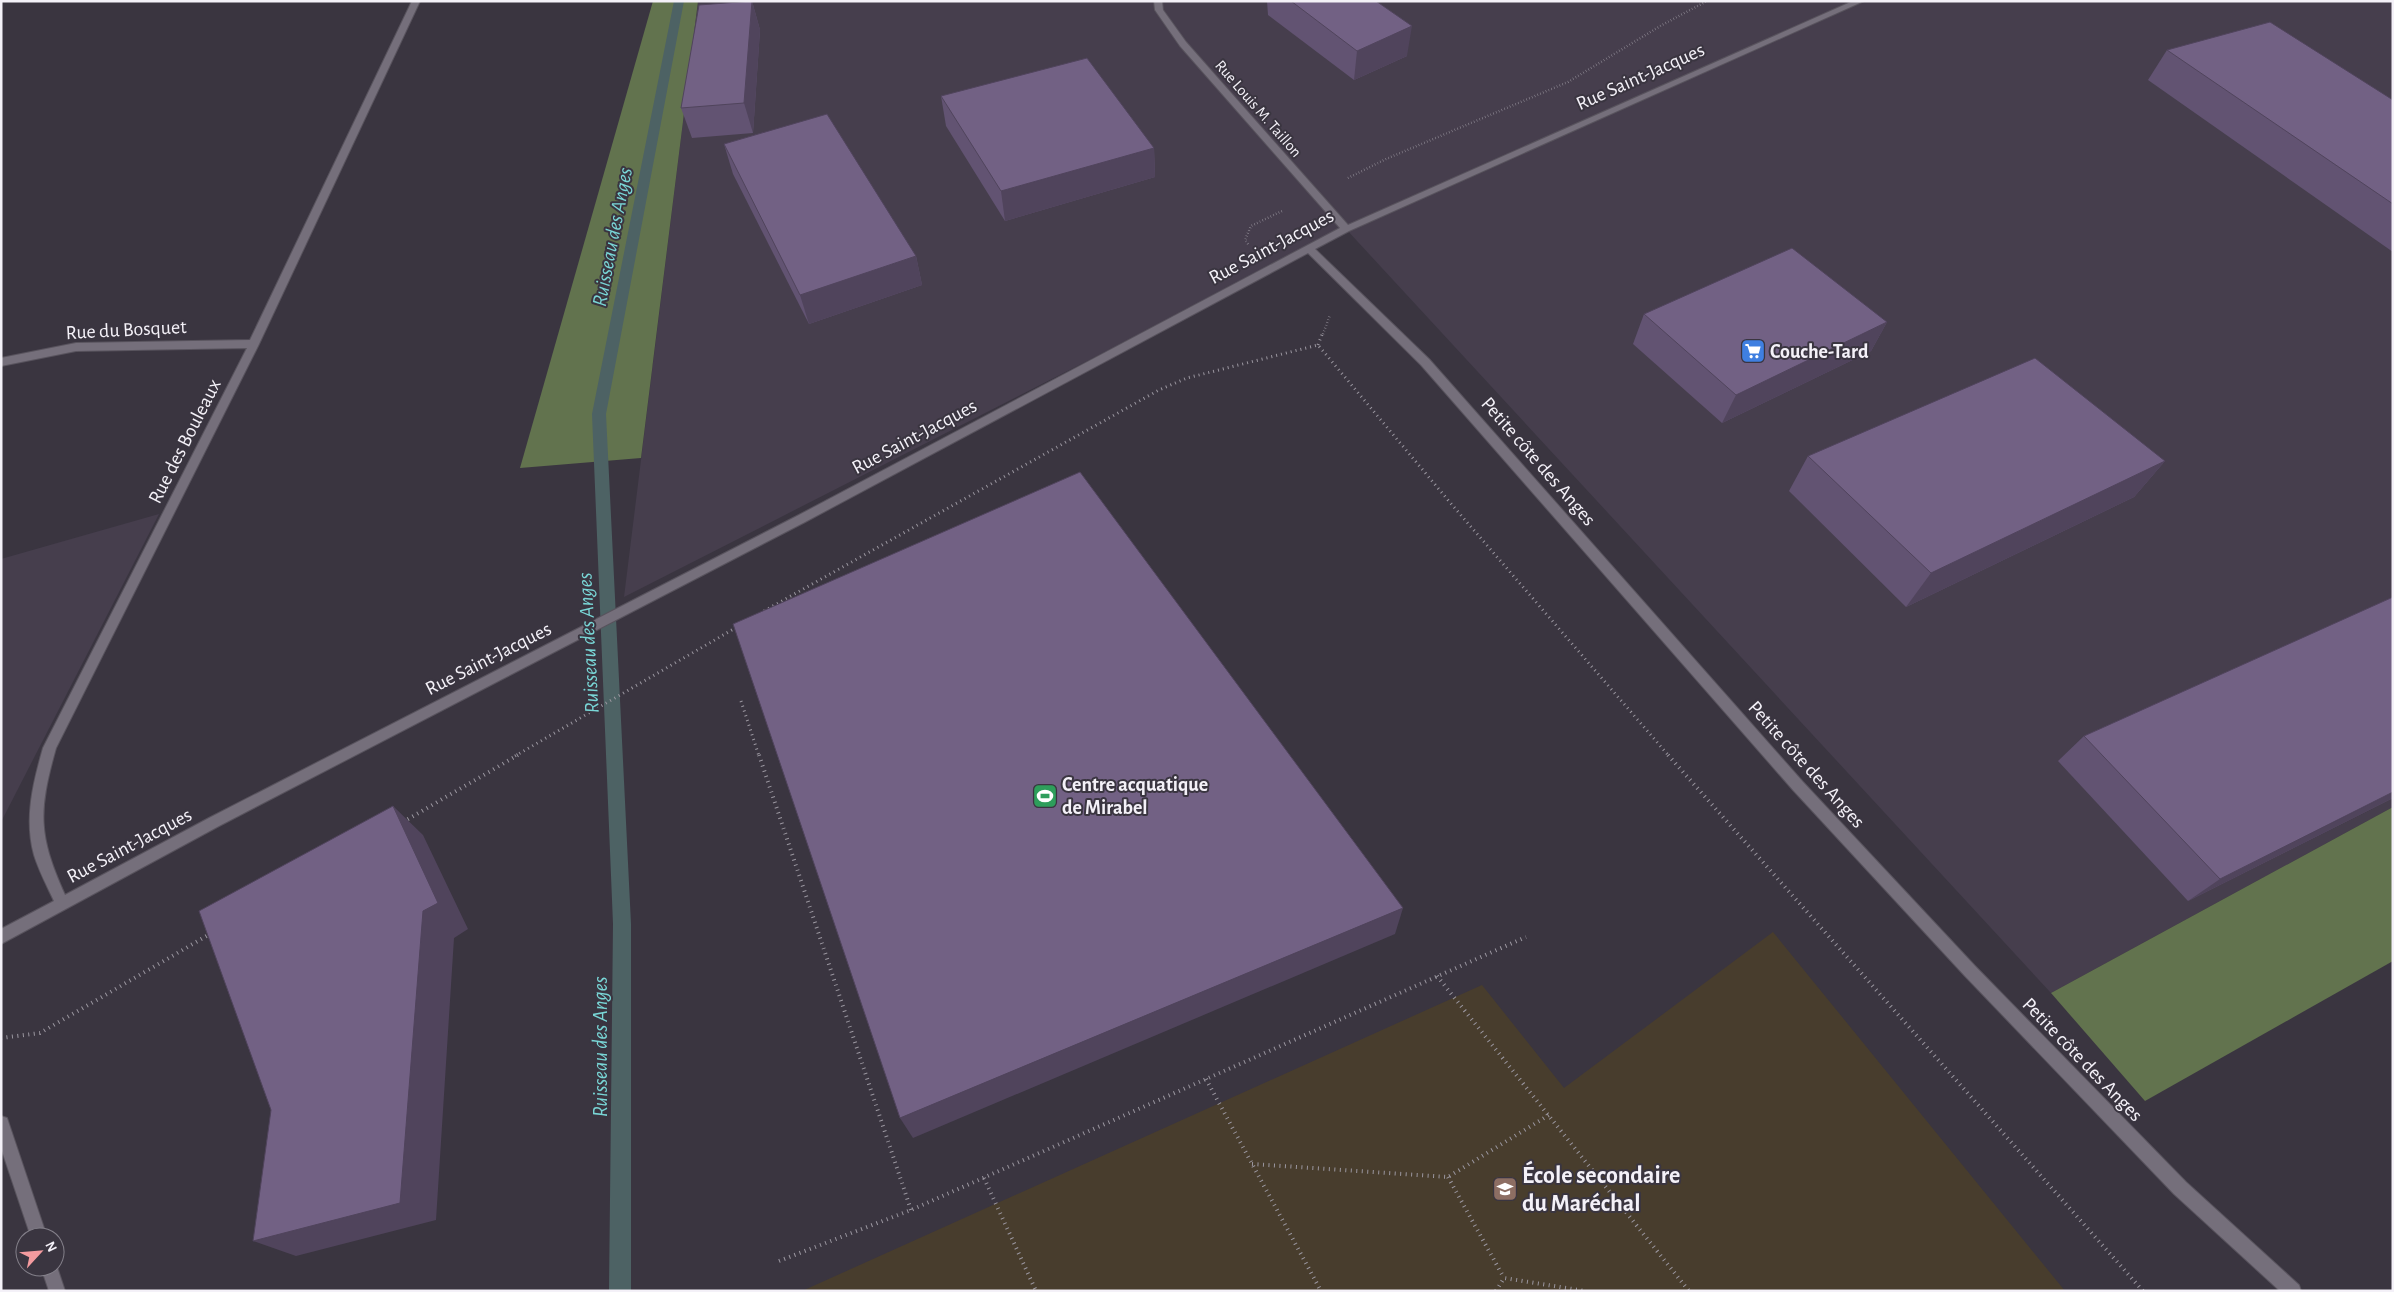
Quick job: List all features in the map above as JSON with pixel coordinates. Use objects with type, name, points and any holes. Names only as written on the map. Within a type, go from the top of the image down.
[{"type":"street","name":"Rue des Bouleaux","points":[[62,904],[41,853],[36,822],[41,780],[50,748],[254,344],[416,1]]},
{"type":"street","name":"Rue Louis M. Taillon","points":[[1158,1],[1159,10],[1183,44],[1346,229]]},
{"type":"street","name":"Rue Saint-Jacques","points":[[1,937],[214,822],[801,519],[1308,248],[1346,229],[1860,1]]},
{"type":"street","name":"Petite côte des Anges","points":[[1308,248],[1425,362],[1798,786],[1970,971],[2180,1188],[2293,1291]]},
{"type":"street","name":"Rue du Bosquet","points":[[1,362],[76,347],[254,344]]},
{"type":"street","points":[[1,1124],[36,1227]]},
{"type":"street","points":[[52,1277],[57,1291]]},
{"type":"path","points":[[758,614],[858,556],[1159,390],[1187,378],[1318,345],[1459,514],[1728,826],[1738,833],[2143,1291]]},
{"type":"path","points":[[399,824],[742,624]]},
{"type":"path","points":[[741,701],[912,1210]]},
{"type":"path","points":[[1,1038],[40,1033],[211,934]]},
{"type":"path","points":[[780,1261],[912,1210],[1526,936]]},
{"type":"path","points":[[1437,976],[1689,1291]]},
{"type":"path","points":[[1206,1079],[1321,1291]]},
{"type":"path","points":[[1252,1164],[1448,1177],[1549,1115]]},
{"type":"path","points":[[1448,1177],[1504,1278]]},
{"type":"path","points":[[984,1178],[1036,1291]]},
{"type":"path","points":[[1496,1291],[1504,1278]]},
{"type":"path","points":[[1504,1278],[1584,1291]]},
{"type":"shaded area","points":[[698,1],[2393,1],[2393,807],[2051,993],[1346,229],[624,597]]},
{"type":"shaded area","points":[[159,514],[1,822],[1,559]]},
{"type":"shaded area","name":"École secondaire du Maréchal","points":[[1773,932],[2065,1291],[802,1291],[1482,985],[1564,1088]]},
{"type":"green space","points":[[653,1],[698,1],[641,458],[520,468]]},
{"type":"green space","points":[[2393,807],[2393,961],[2145,1101],[2051,993]]},
{"type":"building","points":[[752,1],[744,103],[681,108],[699,5]]},
{"type":"building","points":[[1291,1],[1376,1],[1412,26],[1357,51]]},
{"type":"building","points":[[2270,22],[2393,100],[2393,204],[2167,50]]},
{"type":"building","points":[[1087,58],[1154,148],[1001,191],[941,96]]},
{"type":"building","points":[[827,114],[916,256],[800,295],[724,144]]},
{"type":"building","points":[[1792,248],[1887,322],[1736,395],[1644,314]]},
{"type":"building","points":[[2035,358],[2165,461],[1931,573],[1808,456]]},
{"type":"building","name":"Centre acquatique de Mirabel","points":[[1080,472],[1403,908],[900,1118],[733,624]]},
{"type":"building","points":[[2393,597],[2393,792],[2220,879],[2084,736]]},
{"type":"building","points":[[393,806],[438,903],[423,911],[400,1203],[253,1241],[271,1110],[199,911]]},
{"type":"waterway","name":"Ruisseau des Anges","points":[[620,1291],[622,924],[599,414],[679,1]]},
{"type":"place","name":"Couche-Tard","points":[[1753,351]]},
{"type":"place","name":"Centre acquatique de Mirabel","points":[[1045,796]]},
{"type":"place","name":"École secondaire du Maréchal","points":[[1505,1189]]}]
